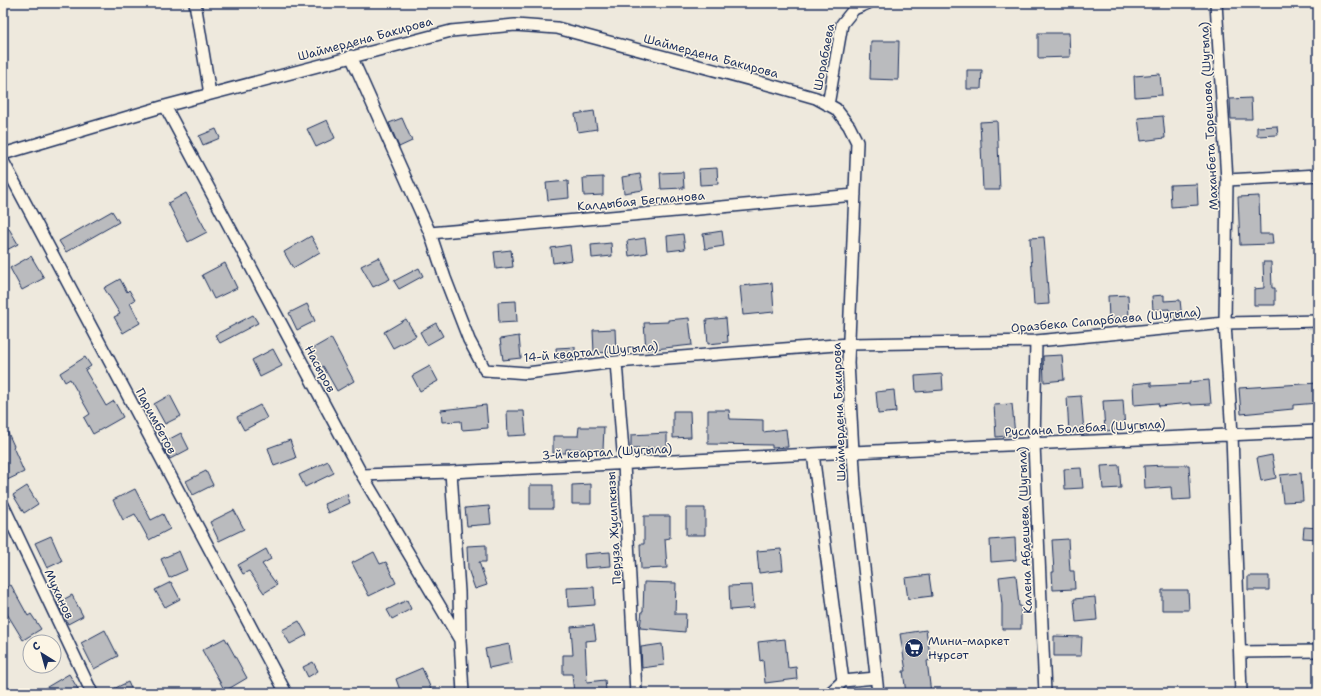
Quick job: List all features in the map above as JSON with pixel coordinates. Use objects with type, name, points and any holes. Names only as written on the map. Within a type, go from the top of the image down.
[{"type":"street","points":[[195,3],[210,94]]},
{"type":"street","name":"Шорабаева","points":[[828,105],[842,24],[854,9],[868,3]]},
{"type":"street","name":"Маханбета Торешова (Шугыла)","points":[[1216,3],[1227,180],[1225,323],[1232,434],[1241,693]]},
{"type":"street","name":"Шаймердена Бакирова","points":[[3,154],[165,106],[450,31],[515,25],[557,28],[816,98],[836,109],[850,126],[857,142],[848,363],[855,487],[878,693]]},
{"type":"street","name":"14-й квартал (Шугыла)","points":[[351,56],[430,233],[445,278],[469,340],[485,370],[527,372],[616,362],[848,344]]},
{"type":"street","name":"Насыров","points":[[165,106],[362,475],[460,640]]},
{"type":"street","name":"Паримбетов","points":[[3,161],[286,693]]},
{"type":"street","points":[[1227,180],[1318,175]]},
{"type":"street","name":"Калдыбая Бегманова","points":[[430,233],[855,195]]},
{"type":"street","name":"Оразбека Сапарбаева (Шугыла)","points":[[848,344],[1036,341],[1225,323],[1318,321]]},
{"type":"street","name":"Калена Абдешева (Шугыла)","points":[[1036,341],[1034,444],[1045,693]]},
{"type":"street","name":"Перуза Жусипкызы","points":[[616,362],[624,464],[636,693]]},
{"type":"street","name":"Руслана Болебая (Шугыла)","points":[[853,452],[1318,431]]},
{"type":"street","name":"3-й квартал (Шугыла)","points":[[362,475],[624,464],[853,452]]},
{"type":"street","points":[[813,454],[843,681]]},
{"type":"street","points":[[451,472],[459,592],[463,693]]},
{"type":"street","name":"Муханов","points":[[3,505],[92,693]]},
{"type":"street","points":[[1240,652],[1318,651]]},
{"type":"street","points":[[830,693],[843,681],[876,678]]},
{"type":"building","points":[[1038,33],[1069,33],[1070,57],[1038,58]]},
{"type":"building","points":[[871,41],[899,41],[898,80],[870,79]]},
{"type":"building","points":[[967,70],[982,70],[981,89],[967,89]]},
{"type":"building","points":[[1160,74],[1162,95],[1135,97],[1134,76]]},
{"type":"building","points":[[1251,98],[1252,119],[1231,119],[1230,99]]},
{"type":"building","points":[[594,111],[597,129],[578,132],[575,114]]},
{"type":"building","points":[[1163,116],[1165,138],[1141,141],[1138,118]]},
{"type":"building","points":[[402,118],[412,141],[399,147],[389,123]]},
{"type":"building","points":[[327,120],[335,138],[316,147],[307,129]]},
{"type":"building","points":[[997,121],[1000,190],[983,190],[980,122]]},
{"type":"building","points":[[1277,126],[1278,135],[1257,136],[1257,127]]},
{"type":"building","points":[[216,129],[220,138],[203,145],[199,136]]},
{"type":"building","points":[[717,168],[718,184],[700,185],[699,169]]},
{"type":"building","points":[[683,172],[684,188],[661,189],[660,173]]},
{"type":"building","points":[[640,174],[643,190],[624,193],[622,177]]},
{"type":"building","points":[[603,177],[603,195],[584,196],[583,178]]},
{"type":"building","points":[[568,181],[569,198],[548,200],[546,183]]},
{"type":"building","points":[[1197,184],[1198,205],[1171,207],[1170,185]]},
{"type":"building","points":[[186,193],[207,232],[188,242],[168,203]]},
{"type":"building","points":[[1259,196],[1260,234],[1272,234],[1273,244],[1240,245],[1238,197]]},
{"type":"building","points":[[112,211],[119,222],[66,252],[59,241]]},
{"type":"building","points":[[8,227],[18,244],[3,252],[3,230]]},
{"type":"building","points":[[722,231],[724,246],[705,249],[703,234]]},
{"type":"building","points":[[683,234],[685,249],[668,251],[667,236]]},
{"type":"building","points":[[311,236],[320,252],[293,268],[284,252]]},
{"type":"building","points":[[1044,237],[1049,304],[1034,305],[1030,238]]},
{"type":"building","points":[[645,238],[647,253],[629,256],[627,241]]},
{"type":"building","points":[[611,243],[612,256],[592,258],[591,245]]},
{"type":"building","points":[[570,245],[572,260],[553,263],[551,248]]},
{"type":"building","points":[[511,250],[513,267],[496,269],[494,252]]},
{"type":"building","points":[[31,256],[44,278],[22,290],[10,268]]},
{"type":"building","points":[[379,257],[390,279],[373,287],[361,266]]},
{"type":"building","points":[[1263,262],[1271,262],[1272,288],[1275,288],[1275,305],[1254,305],[1254,289],[1264,288]]},
{"type":"building","points":[[225,263],[237,288],[214,299],[202,275]]},
{"type":"building","points":[[419,268],[423,276],[399,289],[394,281]]},
{"type":"building","points":[[120,279],[127,292],[129,290],[135,300],[130,303],[140,323],[123,333],[114,317],[120,314],[104,288]]},
{"type":"building","points":[[772,283],[774,312],[743,315],[740,286]]},
{"type":"building","points":[[1128,295],[1129,318],[1109,319],[1108,296]]},
{"type":"building","points":[[1164,295],[1164,301],[1180,300],[1182,319],[1170,320],[1169,309],[1153,310],[1152,296]]},
{"type":"building","points":[[516,301],[517,322],[499,323],[498,302]]},
{"type":"building","points":[[307,304],[315,321],[297,330],[289,313]]},
{"type":"building","points":[[253,315],[258,323],[220,343],[215,335]]},
{"type":"building","points":[[689,318],[692,345],[646,350],[644,323],[668,322],[668,320]]},
{"type":"building","points":[[726,318],[728,342],[708,344],[706,320]]},
{"type":"building","points":[[406,319],[416,336],[393,348],[384,332]]},
{"type":"building","points":[[436,323],[443,336],[427,345],[420,332]]},
{"type":"building","points":[[615,329],[616,352],[594,353],[593,330]]},
{"type":"building","points":[[519,336],[521,358],[503,360],[500,339]]},
{"type":"building","points":[[331,338],[354,381],[337,391],[323,366],[320,368],[310,350]]},
{"type":"building","points":[[575,347],[575,359],[557,360],[556,348]]},
{"type":"building","points":[[273,349],[282,366],[260,377],[252,360]]},
{"type":"building","points":[[1062,355],[1064,380],[1044,382],[1043,356]]},
{"type":"building","points":[[85,357],[91,366],[85,370],[106,406],[114,401],[123,417],[93,434],[84,418],[90,414],[70,379],[65,382],[60,373]]},
{"type":"building","points":[[430,366],[438,381],[420,391],[412,376]]},
{"type":"building","points":[[942,374],[943,390],[916,392],[915,376]]},
{"type":"building","points":[[1209,380],[1211,404],[1191,405],[1191,403],[1159,406],[1158,403],[1134,405],[1133,384],[1151,382],[1151,386],[1190,384],[1189,382]]},
{"type":"building","points":[[1318,383],[1318,403],[1293,405],[1293,409],[1241,414],[1239,388]]},
{"type":"building","points":[[894,390],[896,412],[878,414],[876,392]]},
{"type":"building","points":[[170,395],[181,416],[165,424],[154,404]]},
{"type":"building","points":[[1081,396],[1084,432],[1069,433],[1067,397]]},
{"type":"building","points":[[1123,400],[1125,429],[1105,431],[1103,401]]},
{"type":"building","points":[[1012,404],[1015,435],[996,437],[994,405]]},
{"type":"building","points":[[260,405],[267,418],[244,430],[237,417]]},
{"type":"building","points":[[486,405],[488,428],[462,430],[461,421],[442,422],[441,410]]},
{"type":"building","points":[[708,410],[729,410],[730,419],[763,420],[763,432],[786,429],[788,447],[772,448],[772,445],[708,444]]},
{"type":"building","points":[[507,411],[524,411],[526,435],[508,436]]},
{"type":"building","points":[[673,411],[690,411],[691,437],[673,438]]},
{"type":"building","points":[[3,422],[24,472],[5,481],[3,477]]},
{"type":"building","points":[[579,427],[604,427],[603,450],[566,449],[566,453],[553,453],[553,436],[578,436]]},
{"type":"building","points":[[181,433],[189,449],[170,459],[162,443]]},
{"type":"building","points":[[667,433],[667,447],[631,449],[631,435]]},
{"type":"building","points":[[290,440],[296,458],[274,466],[268,448]]},
{"type":"building","points":[[1272,455],[1276,478],[1261,481],[1257,458]]},
{"type":"building","points":[[328,461],[334,473],[305,487],[299,475]]},
{"type":"building","points":[[1119,465],[1121,488],[1103,489],[1101,466]]},
{"type":"building","points":[[1189,465],[1191,499],[1172,500],[1171,487],[1145,489],[1144,466]]},
{"type":"building","points":[[1081,468],[1083,488],[1065,489],[1064,469]]},
{"type":"building","points":[[206,471],[213,485],[193,495],[186,481]]},
{"type":"building","points":[[1301,473],[1303,501],[1283,502],[1280,475]]},
{"type":"building","points":[[591,484],[591,504],[572,504],[572,485]]},
{"type":"building","points":[[530,485],[553,485],[553,509],[530,509]]},
{"type":"building","points":[[27,486],[38,504],[24,513],[13,495]]},
{"type":"building","points":[[135,489],[151,520],[163,514],[170,529],[149,540],[135,514],[123,520],[113,500]]},
{"type":"building","points":[[347,494],[350,503],[328,513],[324,504]]},
{"type":"building","points":[[489,506],[491,524],[467,526],[465,508]]},
{"type":"building","points":[[686,508],[705,508],[705,535],[686,535]]},
{"type":"building","points":[[234,510],[244,529],[219,541],[210,522]]},
{"type":"building","points":[[644,516],[670,516],[670,538],[665,539],[667,568],[641,569],[640,544],[644,544]]},
{"type":"building","points":[[1304,527],[1318,528],[1318,539],[1303,538]]},
{"type":"building","points":[[51,536],[62,561],[47,568],[35,543]]},
{"type":"building","points":[[1015,538],[1016,560],[991,562],[990,540]]},
{"type":"building","points":[[1068,539],[1070,571],[1074,571],[1075,589],[1053,590],[1052,572],[1054,572],[1052,540]]},
{"type":"building","points":[[486,545],[486,562],[479,562],[487,585],[475,589],[468,569],[467,546]]},
{"type":"building","points":[[266,549],[271,559],[262,564],[277,585],[264,593],[249,571],[243,574],[238,565]]},
{"type":"building","points":[[781,549],[783,570],[759,573],[757,551]]},
{"type":"building","points":[[179,551],[187,570],[169,578],[161,559]]},
{"type":"building","points":[[374,552],[380,564],[386,562],[396,583],[369,596],[352,563]]},
{"type":"building","points":[[610,552],[611,566],[585,568],[584,554]]},
{"type":"building","points":[[929,575],[932,596],[908,599],[905,578]]},
{"type":"building","points":[[1016,575],[1019,606],[1021,606],[1021,629],[1002,629],[1002,605],[999,577]]},
{"type":"building","points":[[1248,576],[1269,576],[1269,590],[1248,590]]},
{"type":"building","points":[[171,582],[180,599],[165,607],[155,590]]},
{"type":"building","points":[[644,582],[676,583],[675,614],[686,614],[685,632],[640,628],[643,611]]},
{"type":"building","points":[[11,585],[28,616],[31,614],[41,629],[33,634],[22,634],[22,638],[6,612],[3,614],[3,589]]},
{"type":"building","points":[[752,585],[754,608],[730,610],[729,586]]},
{"type":"building","points":[[594,587],[595,605],[568,607],[567,588]]},
{"type":"building","points":[[1162,590],[1188,590],[1189,610],[1162,610]]},
{"type":"building","points":[[72,595],[83,616],[68,624],[57,603]]},
{"type":"building","points":[[1095,597],[1097,620],[1076,622],[1074,599]]},
{"type":"building","points":[[407,600],[411,609],[392,619],[387,610]]},
{"type":"building","points":[[299,621],[307,635],[290,644],[282,630]]},
{"type":"building","points":[[594,625],[596,640],[585,641],[587,682],[605,680],[606,691],[574,693],[572,674],[563,674],[563,655],[573,655],[571,627]]},
{"type":"building","points":[[105,630],[118,656],[94,669],[81,643]]},
{"type":"building","points":[[926,630],[931,660],[927,661],[931,693],[906,693],[903,671],[906,671],[900,634]]},
{"type":"building","points":[[1054,636],[1082,637],[1081,656],[1054,656]]},
{"type":"building","points":[[225,638],[247,678],[225,691],[202,650]]},
{"type":"building","points":[[785,639],[788,668],[796,667],[797,679],[765,683],[763,660],[760,661],[758,642]]},
{"type":"building","points":[[509,644],[512,663],[489,668],[485,649]]},
{"type":"building","points":[[662,644],[664,665],[642,668],[641,647]]},
{"type":"building","points":[[313,662],[318,671],[308,677],[303,667]]},
{"type":"building","points":[[422,668],[431,689],[422,693],[401,693],[396,679]]},
{"type":"building","points":[[69,674],[78,689],[71,693],[37,693]]},
{"type":"building","points":[[128,682],[133,693],[105,693]]},
{"type":"place","name":"Мини-маркет Нұрсәт","points":[[914,648]]}]
